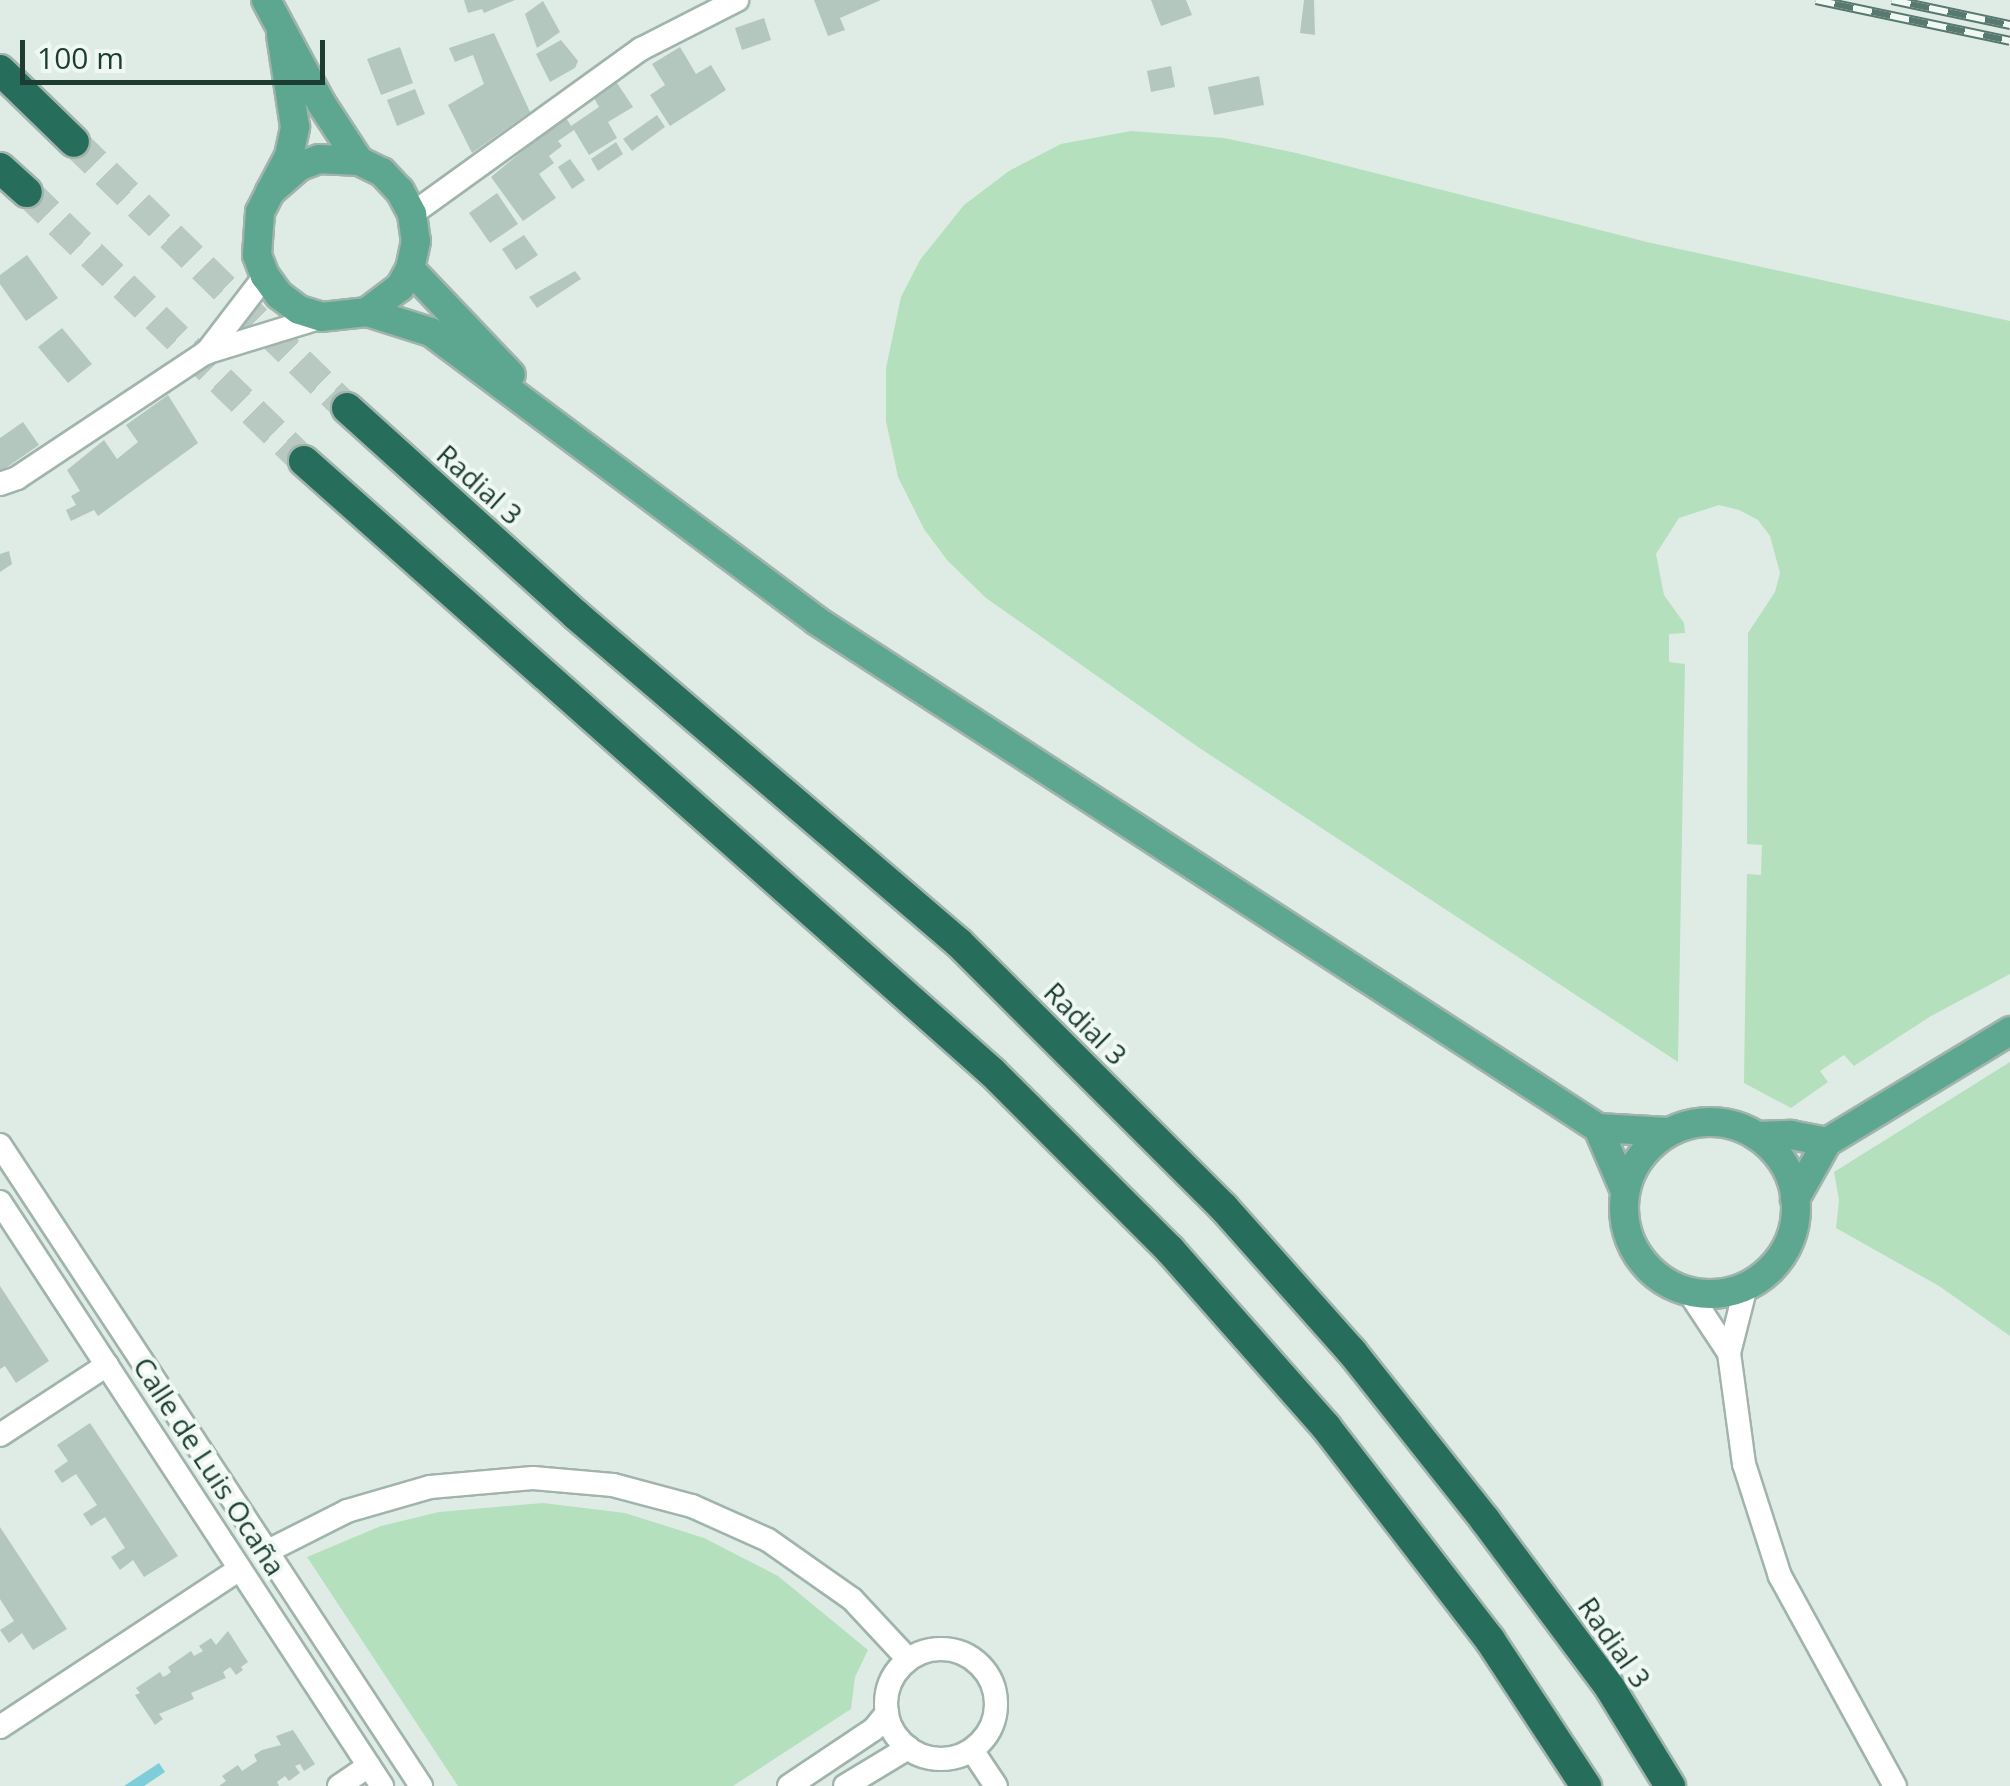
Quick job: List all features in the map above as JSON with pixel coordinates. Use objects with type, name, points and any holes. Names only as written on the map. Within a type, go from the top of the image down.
[{"type":"highway","points":[[4,74],[74,142]]},
{"type":"highway","points":[[0,168],[26,192]]},
{"type":"highway","name":"Radial 3","points":[[348,408],[576,614],[959,943],[1224,1208],[1352,1352],[1485,1520],[1610,1688],[1670,1786]]},
{"type":"highway","points":[[304,461],[992,1072],[1170,1250],[1326,1427],[1490,1640],[1586,1786]]},
{"type":"main road","points":[[266,0],[281,34],[358,161]]},
{"type":"main road","points":[[270,192],[300,166],[319,159],[358,161],[382,172],[400,190],[412,214],[416,242],[410,269],[385,302],[367,312],[322,317],[289,302],[265,276],[256,233],[270,192],[290,156],[295,127],[281,34]]},
{"type":"main road","points":[[410,269],[516,380],[600,457]]},
{"type":"main road","points":[[367,312],[431,332],[817,621],[1598,1128],[1668,1132],[1713,1122],[1757,1136],[1791,1135],[1826,1142]]},
{"type":"main road","points":[[1795,1198],[1826,1142],[2010,1031]]},
{"type":"main road","points":[[1598,1128],[1625,1191]]},
{"type":"main road","points":[[1668,1132],[1648,1147],[1634,1167],[1625,1191],[1624,1220],[1633,1247],[1665,1282],[1688,1291],[1717,1294],[1762,1277],[1785,1249],[1794,1225],[1795,1198],[1789,1174],[1776,1153],[1757,1136]]},
{"type":"street","points":[[412,214],[640,50],[737,0]]},
{"type":"street","points":[[205,354],[265,276]]},
{"type":"street","points":[[9,481],[205,354],[322,317]]},
{"type":"street","name":"Calle de Luis Ocaña","points":[[0,1145],[421,1786]]},
{"type":"street","name":"Calle de Luis Ocaña","points":[[0,1202],[376,1776]]},
{"type":"street","points":[[1746,1286],[1728,1353],[1744,1464],[1780,1576],[1895,1786]]},
{"type":"street","points":[[1688,1291],[1728,1353]]},
{"type":"street","points":[[0,1435],[107,1365]]},
{"type":"street","points":[[266,1552],[347,1511],[430,1487],[533,1478],[613,1486],[716,1515],[794,1556],[862,1608],[908,1659]]},
{"type":"street","points":[[0,1727],[240,1569]]},
{"type":"street","points":[[789,1786],[874,1729],[887,1713],[892,1678],[908,1659],[933,1649],[960,1652],[990,1677],[995,1717],[972,1750],[940,1759],[908,1748],[887,1713]]},
{"type":"street","points":[[845,1786],[908,1748]]},
{"type":"street","points":[[972,1750],[996,1786]]},
{"type":"street","points":[[339,1786],[376,1776]]},
{"type":"green space","points":[[1131,131],[1224,138],[1296,153],[1647,242],[2010,321],[2010,974],[1931,1016],[1854,1066],[1844,1055],[1820,1071],[1828,1082],[1791,1108],[1744,1083],[1747,874],[1761,875],[1762,845],[1747,844],[1748,633],[1775,592],[1780,573],[1770,536],[1758,520],[1739,510],[1719,505],[1679,518],[1656,554],[1664,595],[1684,623],[1685,633],[1669,634],[1669,662],[1685,664],[1678,1062],[1198,747],[986,598],[947,560],[924,529],[898,477],[886,421],[886,368],[901,297],[920,260],[964,205],[1009,171],[1061,144]]},
{"type":"green space","points":[[2010,1062],[2010,1336],[1939,1286],[1836,1228],[1839,1200],[1834,1172]]},
{"type":"green space","points":[[543,1503],[625,1513],[704,1538],[778,1576],[868,1650],[855,1677],[851,1709],[733,1786],[458,1786],[307,1557],[381,1526],[439,1512]]},
{"type":"water","points":[[159,1763],[165,1772],[144,1786],[124,1786]]},
{"type":"building","points":[[464,0],[515,0],[484,13],[482,9],[468,13]]},
{"type":"building","points":[[814,0],[881,0],[840,18],[845,30],[828,36]]},
{"type":"building","points":[[1151,0],[1186,0],[1192,15],[1161,26]]},
{"type":"building","points":[[1304,0],[1314,0],[1315,35],[1300,33]]},
{"type":"building","points":[[543,1],[560,32],[537,48],[525,14]]},
{"type":"building","points":[[764,18],[771,40],[742,50],[735,28]]},
{"type":"building","points":[[494,33],[530,112],[472,153],[448,105],[484,84],[473,55],[455,62],[449,48]]},
{"type":"building","points":[[561,40],[578,61],[575,68],[550,82],[536,54]]},
{"type":"building","points":[[400,47],[413,83],[381,95],[367,59]]},
{"type":"building","points":[[680,47],[696,74],[711,65],[726,90],[670,126],[650,95],[665,85],[652,64]]},
{"type":"building","points":[[1171,66],[1175,87],[1151,92],[1147,71]]},
{"type":"building","points":[[1259,76],[1264,105],[1214,115],[1208,87]]},
{"type":"building","points":[[617,83],[633,107],[608,122],[617,138],[589,155],[574,130],[558,141],[562,146],[549,156],[554,163],[539,174],[556,198],[523,221],[491,177],[565,116],[571,126],[599,107],[594,98]]},
{"type":"building","points":[[415,89],[425,114],[397,126],[387,100]]},
{"type":"building","points":[[657,115],[665,127],[632,151],[623,139]]},
{"type":"building","points":[[616,142],[623,154],[598,171],[591,159]]},
{"type":"building","points":[[570,159],[585,180],[572,189],[558,167]]},
{"type":"building","points":[[497,193],[518,224],[490,243],[469,213]]},
{"type":"building","points":[[524,235],[538,255],[516,270],[502,249]]},
{"type":"building","points":[[27,255],[58,298],[26,321],[0,284],[0,275]]},
{"type":"building","points":[[575,271],[581,279],[537,308],[529,297]]},
{"type":"building","points":[[62,328],[92,364],[68,383],[38,347]]},
{"type":"building","points":[[168,395],[198,443],[98,516],[94,510],[71,521],[66,510],[76,505],[71,496],[80,491],[67,470],[104,440],[117,459],[138,442],[126,425]]},
{"type":"building","points":[[23,422],[39,445],[0,472],[0,438]]},
{"type":"building","points":[[9,551],[12,564],[0,572],[0,554]]},
{"type":"building","points":[[0,1286],[49,1361],[16,1383],[5,1366],[0,1369]]},
{"type":"building","points":[[90,1423],[178,1556],[144,1577],[133,1560],[120,1570],[111,1557],[125,1548],[105,1517],[91,1526],[83,1514],[97,1505],[76,1474],[62,1483],[54,1471],[68,1461],[57,1445]]},
{"type":"building","points":[[0,1527],[67,1629],[33,1650],[22,1633],[9,1643],[0,1630],[14,1621],[0,1599]]},
{"type":"building","points":[[228,1631],[248,1662],[241,1667],[243,1670],[236,1675],[230,1667],[223,1672],[226,1678],[191,1693],[194,1699],[159,1714],[163,1719],[155,1725],[135,1695],[140,1693],[136,1688],[160,1672],[163,1677],[167,1675],[171,1672],[168,1667],[191,1651],[194,1656],[203,1651],[199,1646],[211,1638],[216,1645]]},
{"type":"building","points":[[293,1730],[315,1764],[304,1771],[300,1764],[295,1766],[300,1773],[289,1781],[285,1776],[277,1782],[279,1786],[219,1786],[226,1781],[222,1776],[238,1765],[242,1771],[257,1761],[254,1755],[281,1745],[276,1736]]},
{"type":"tunnel","points":[[74,142],[347,408]]},
{"type":"tunnel","points":[[27,192],[304,461]]},
{"type":"railway","points":[[1816,0],[2010,41]]},
{"type":"railway","points":[[1892,0],[2010,25]]}]
